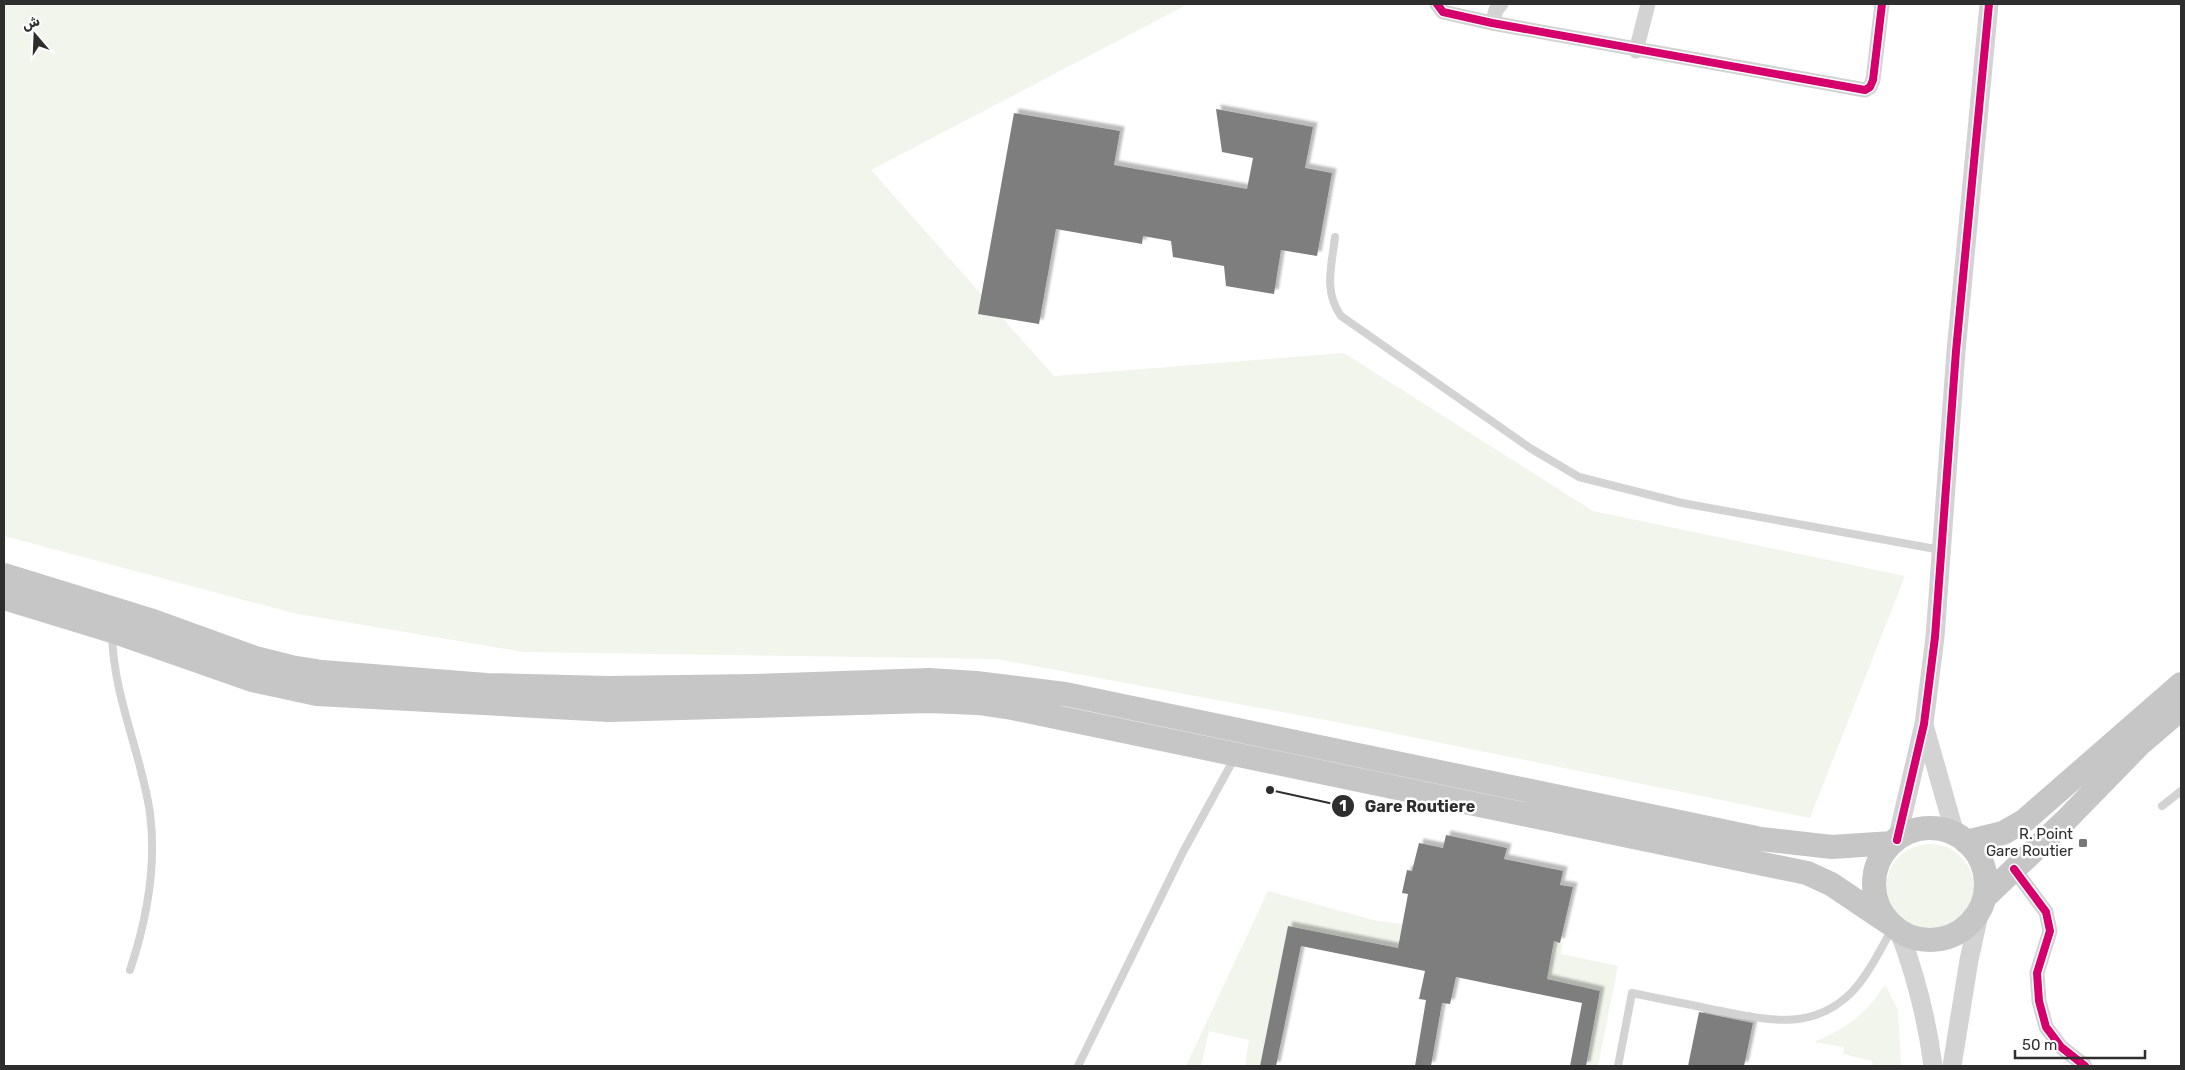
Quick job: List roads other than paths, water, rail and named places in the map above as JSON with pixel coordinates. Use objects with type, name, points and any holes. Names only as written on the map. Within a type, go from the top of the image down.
[{"type":"main road","points":[[4,575],[153,621],[255,658],[322,672],[486,685],[609,688],[754,686],[928,680],[976,682],[1065,694],[1761,839],[1832,847],[1895,841],[1919,830],[1938,829],[1961,838],[1979,858],[1984,870],[1986,884],[1982,903]]},
{"type":"main road","points":[[4,598],[112,631],[252,680],[317,694],[609,710],[929,700],[978,703],[1061,717],[1807,873],[1831,884],[1894,927],[1924,940],[1938,940],[1962,930],[1982,903],[2014,869],[2141,743],[2181,709]]},
{"type":"main road","points":[[1961,838],[2003,833],[2024,821],[2181,684]]},
{"type":"main road","points":[[1894,927],[1879,908],[1874,891],[1875,873],[1881,857],[1895,841]]},
{"type":"street","points":[[1437,4],[1442,12],[1492,23],[1636,51],[1865,90],[1870,87],[1873,80],[1882,4]]},
{"type":"street","points":[[1492,23],[1496,10],[1501,4]]},
{"type":"street","points":[[1636,51],[1648,4]]},
{"type":"street","points":[[1895,841],[1924,724],[1935,637],[1956,351],[1990,4]]},
{"type":"street","points":[[1924,724],[1961,838]]},
{"type":"street","points":[[2014,869],[2046,912],[2050,931],[2037,973],[2039,1001],[2046,1027],[2061,1047],[2086,1066]]},
{"type":"street","points":[[1952,1066],[1969,960],[1982,903]]},
{"type":"street","points":[[1894,927],[1915,975],[1928,1029],[1933,1066]]},
{"type":"lane","points":[[1335,237],[1329,289],[1330,298],[1341,316],[1530,448],[1565,469],[1608,486],[1682,504],[1941,550]]},
{"type":"lane","points":[[112,631],[112,654],[119,693],[150,813],[152,853],[150,892],[144,922],[130,970]]},
{"type":"lane","points":[[1078,1066],[1183,852],[1238,753]]},
{"type":"lane","points":[[2162,806],[2181,791]]},
{"type":"lane","points":[[1618,1066],[1632,993],[1769,1020],[1800,1019],[1828,1010],[1852,991],[1894,927]]},
{"type":"place","name":"Gare Routiere","points":[[1270,790]]},
{"type":"place","name":"R. Point Gare Routier","points":[[2083,843]]}]
